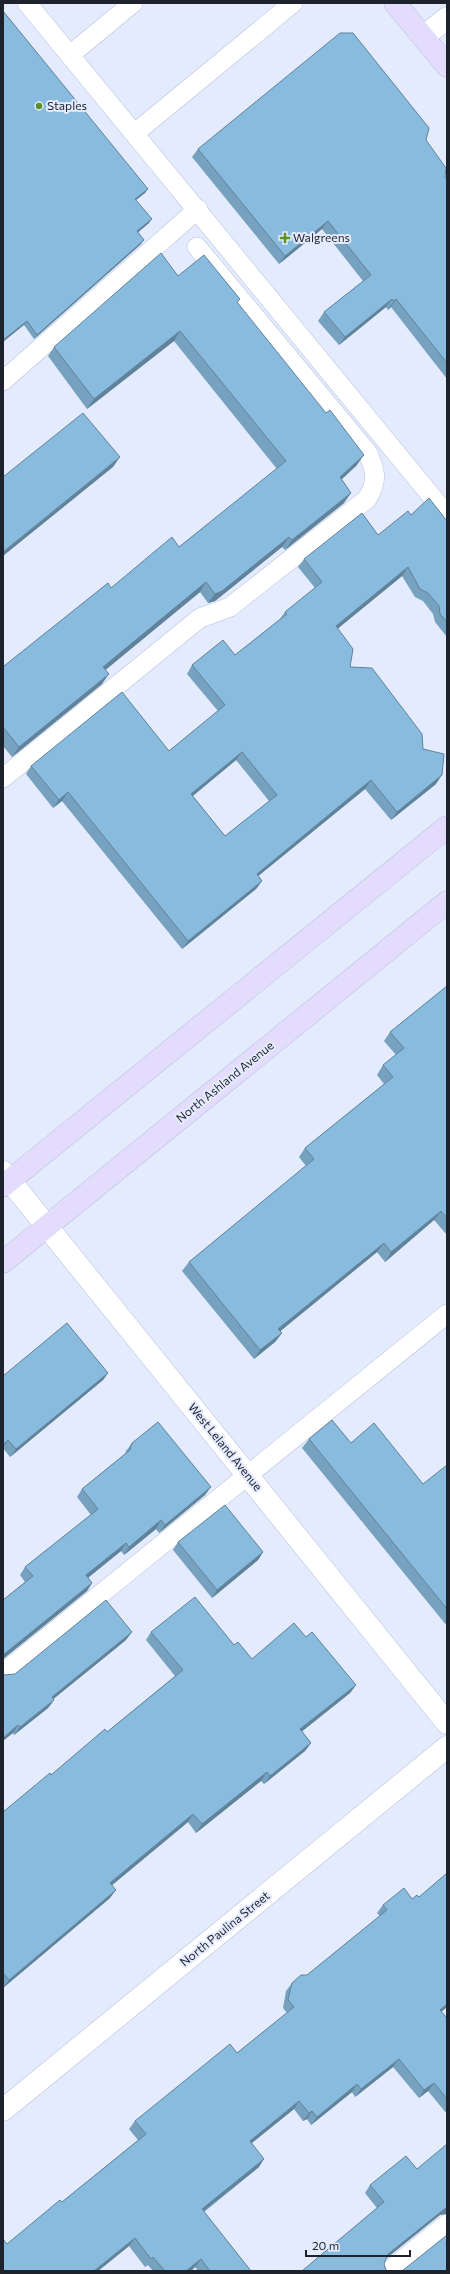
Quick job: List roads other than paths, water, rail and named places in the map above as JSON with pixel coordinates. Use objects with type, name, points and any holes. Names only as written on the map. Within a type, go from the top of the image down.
[{"type":"main road","points":[[395,3],[447,66]]},
{"type":"main road","points":[[5,1180],[447,827]]},
{"type":"main road","name":"North Ashland Avenue","points":[[3,1262],[447,902]]},
{"type":"street","points":[[423,37],[447,18]]},
{"type":"street","name":"West Leland Avenue","points":[[5,1180],[47,1226],[447,1723]]},
{"type":"street","name":"North Paulina Street","points":[[3,2110],[447,1748]]},
{"type":"lane","points":[[27,3],[198,209],[447,515]]},
{"type":"lane","points":[[70,55],[133,3]]},
{"type":"lane","points":[[135,134],[293,3]]},
{"type":"lane","points":[[3,381],[198,209]]},
{"type":"lane","points":[[3,778],[200,618],[230,607],[367,499],[374,488],[375,469],[368,453],[197,247]]},
{"type":"lane","points":[[3,1673],[447,1314]]},
{"type":"lane","points":[[389,2271],[447,2224]]},
{"type":"place","name":"Staples","points":[[39,106]]},
{"type":"place","name":"Walgreens","points":[[285,238]]}]
